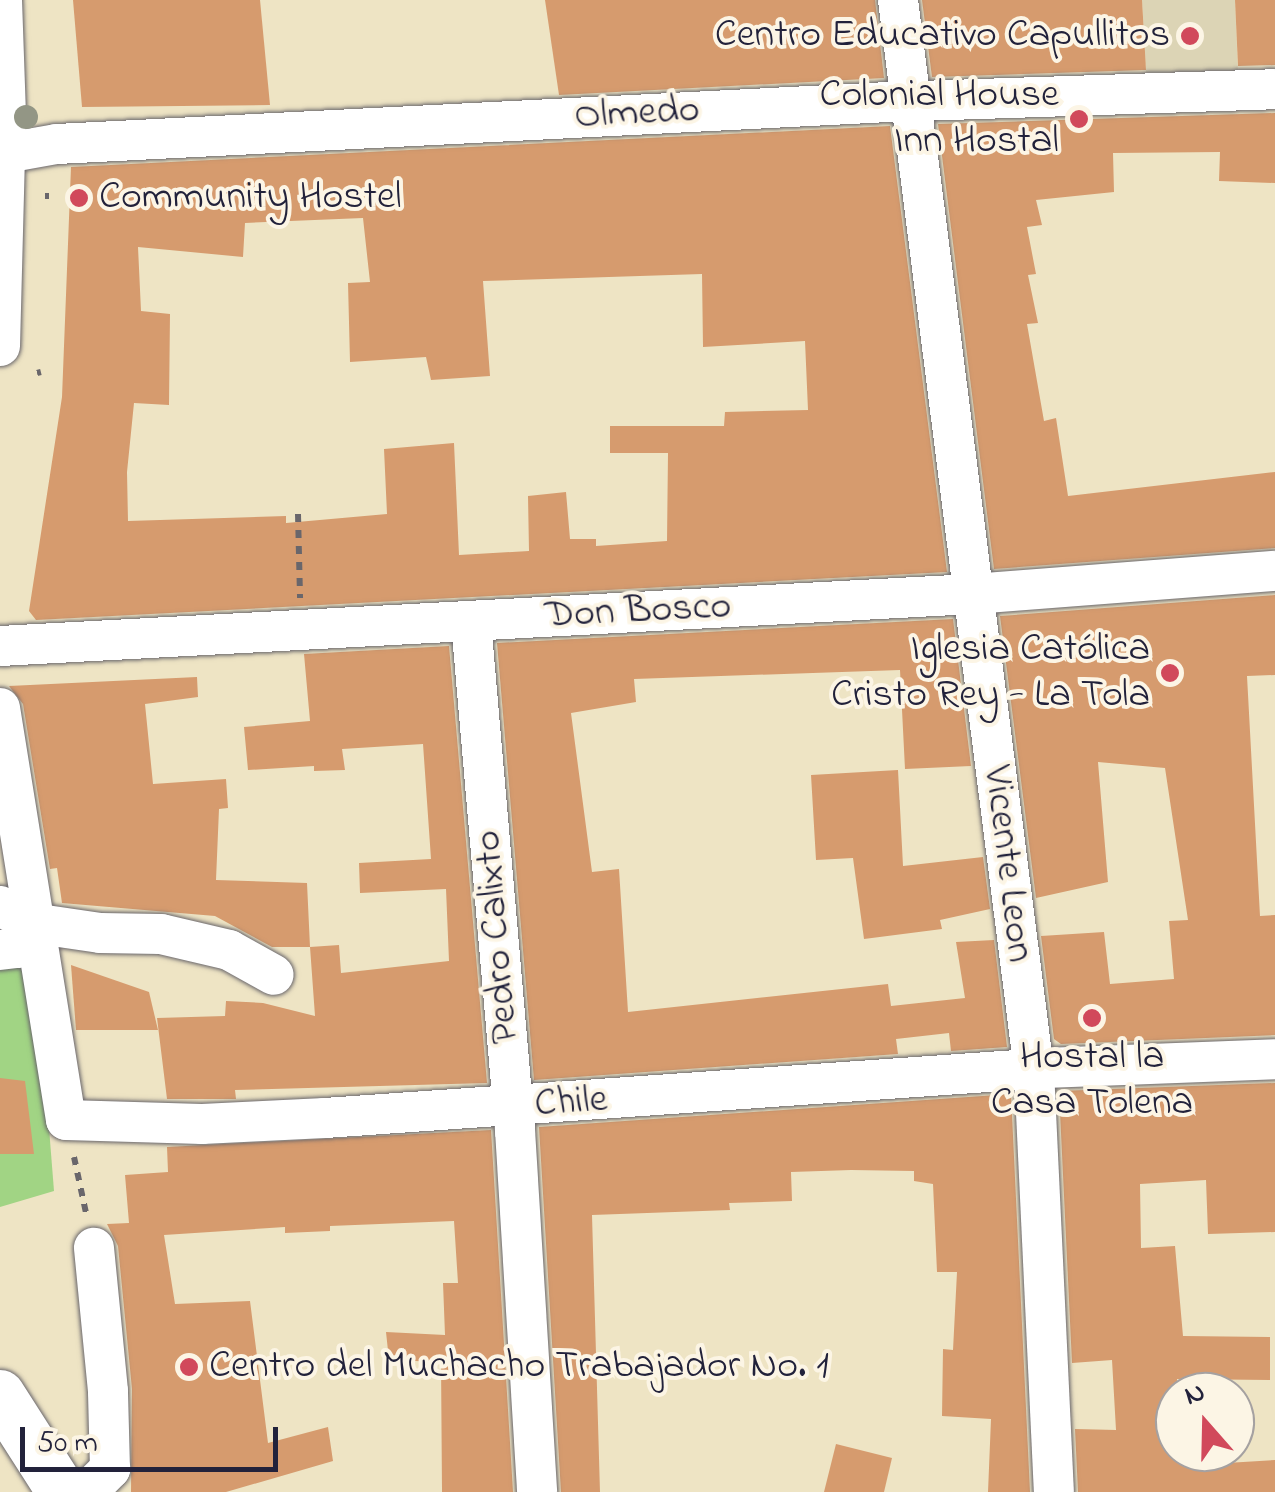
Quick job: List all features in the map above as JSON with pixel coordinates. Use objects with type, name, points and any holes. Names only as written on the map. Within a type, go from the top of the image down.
[{"type":"main road","points":[[0,1396],[62,1492]]},
{"type":"street","points":[[0,346],[2,0]]},
{"type":"street","name":"Vicente Leon","points":[[898,0],[1034,1070],[1054,1492]]},
{"type":"street","name":"Olmedo","points":[[3,152],[56,144],[911,101],[1275,89]]},
{"type":"street","name":"Don Bosco","points":[[0,646],[973,594],[1275,571]]},
{"type":"street","name":"Pedro Calixto","points":[[471,622],[513,1107],[537,1492]]},
{"type":"street","points":[[0,708],[17,948],[0,950]]},
{"type":"street","points":[[16,915],[100,933],[161,934],[229,950],[274,975]]},
{"type":"street","points":[[16,915],[66,1120]]},
{"type":"street","name":"Chile","points":[[66,1120],[202,1124],[513,1107],[1034,1070],[1275,1059]]},
{"type":"street","points":[[87,1492],[110,1468],[108,1391],[94,1248]]},
{"type":"street","points":[[0,1438],[36,1492]]},
{"type":"path","points":[[298,514],[300,601]]},
{"type":"path","points":[[66,1120],[94,1248]]},
{"type":"shaded area","name":"Centro Educativo Capullitos","points":[[1142,0],[1235,0],[1238,72],[1146,72]]},
{"type":"green space","points":[[36,964],[54,1191],[0,1207],[0,967]]},
{"type":"building","points":[[73,0],[260,0],[270,105],[82,107]]},
{"type":"building","points":[[545,0],[875,0],[884,78],[559,95]]},
{"type":"building","points":[[922,0],[1142,0],[1146,70],[932,77]]},
{"type":"building","points":[[1235,0],[1275,0],[1275,65],[1238,66]]},
{"type":"building","points":[[1275,113],[1275,183],[1219,181],[1220,152],[1113,153],[1114,192],[1036,200],[1042,225],[1027,227],[1036,274],[1028,275],[1038,323],[1027,324],[1044,421],[1056,418],[1068,496],[1275,472],[1275,548],[994,569],[938,124]]},
{"type":"building","points":[[890,126],[947,572],[36,620],[29,611],[62,397],[71,167]],"holes":[[[363,218],[370,282],[348,283],[350,362],[426,357],[431,380],[490,376],[483,281],[702,274],[703,347],[805,341],[808,410],[725,412],[724,426],[610,426],[610,453],[668,453],[667,541],[596,546],[596,539],[570,539],[566,492],[528,496],[529,551],[459,555],[454,443],[384,449],[387,514],[286,523],[286,516],[128,521],[127,472],[134,403],[169,405],[170,314],[141,311],[138,247],[243,257],[245,223]]]},
{"type":"building","points":[[1275,595],[1275,675],[1247,676],[1260,916],[1275,915],[1275,1035],[1061,1044],[1054,1039],[1041,936],[1104,932],[1110,984],[1174,979],[1169,921],[1188,920],[1165,768],[1098,762],[1108,882],[1036,898],[1000,616]]},
{"type":"building","points":[[953,619],[971,766],[905,769],[900,670],[634,679],[636,702],[571,713],[592,872],[619,869],[628,1012],[888,984],[891,1006],[965,998],[956,942],[994,940],[1007,1047],[951,1051],[949,1033],[896,1039],[898,1054],[534,1080],[497,643]]},
{"type":"building","points":[[449,646],[487,1083],[235,1090],[236,1099],[167,1099],[157,1018],[225,1016],[226,1001],[263,1003],[315,1016],[310,947],[339,945],[341,973],[449,961],[446,889],[360,893],[359,863],[431,859],[423,744],[342,749],[345,770],[314,771],[314,766],[248,770],[244,727],[310,721],[304,654]]},
{"type":"building","points":[[197,677],[198,697],[145,704],[153,784],[226,779],[228,808],[219,809],[216,880],[307,883],[310,947],[272,947],[215,916],[62,903],[57,868],[50,869],[23,704],[9,686]]},
{"type":"building","points":[[898,770],[903,866],[983,857],[990,909],[940,920],[942,929],[864,939],[853,858],[816,860],[811,775]]},
{"type":"building","points":[[71,965],[149,992],[158,1030],[76,1030]]},
{"type":"building","points":[[0,1078],[25,1081],[34,1154],[0,1154]]},
{"type":"building","points":[[1275,1083],[1275,1232],[1208,1234],[1206,1180],[1140,1184],[1141,1248],[1175,1246],[1183,1336],[1270,1337],[1270,1380],[1255,1380],[1255,1372],[1155,1372],[1155,1472],[1255,1472],[1255,1461],[1275,1460],[1275,1492],[1078,1492],[1075,1429],[1116,1430],[1112,1360],[1072,1363],[1059,1091]]},
{"type":"building","points":[[1011,1094],[1030,1492],[988,1492],[991,1419],[942,1416],[943,1349],[953,1350],[957,1272],[937,1272],[933,1184],[914,1181],[914,1171],[851,1170],[791,1172],[792,1201],[729,1203],[730,1210],[592,1215],[600,1492],[561,1492],[539,1127]]},
{"type":"building","points":[[491,1130],[513,1492],[442,1492],[441,1362],[389,1360],[386,1332],[445,1335],[443,1283],[458,1283],[454,1221],[330,1226],[330,1231],[285,1233],[285,1227],[164,1235],[175,1304],[250,1301],[268,1443],[328,1427],[333,1461],[226,1492],[131,1492],[132,1389],[118,1246],[107,1224],[129,1223],[125,1175],[168,1172],[167,1147]]},
{"type":"building","points":[[836,1444],[892,1458],[884,1492],[824,1492]]},
{"type":"place","name":"Centro Educativo Capullitos","points":[[1190,36]]},
{"type":"place","name":"Colonial House Inn Hostal","points":[[1079,119]]},
{"type":"place","name":"Community Hostel","points":[[79,198]]},
{"type":"place","name":"Iglesia Católica Cristo Rey - La Tola","points":[[1170,673]]},
{"type":"place","name":"Hostal la Casa Tolena","points":[[1092,1018]]},
{"type":"place","name":"Centro del Muchacho Trabajador No. 1","points":[[189,1367]]}]
